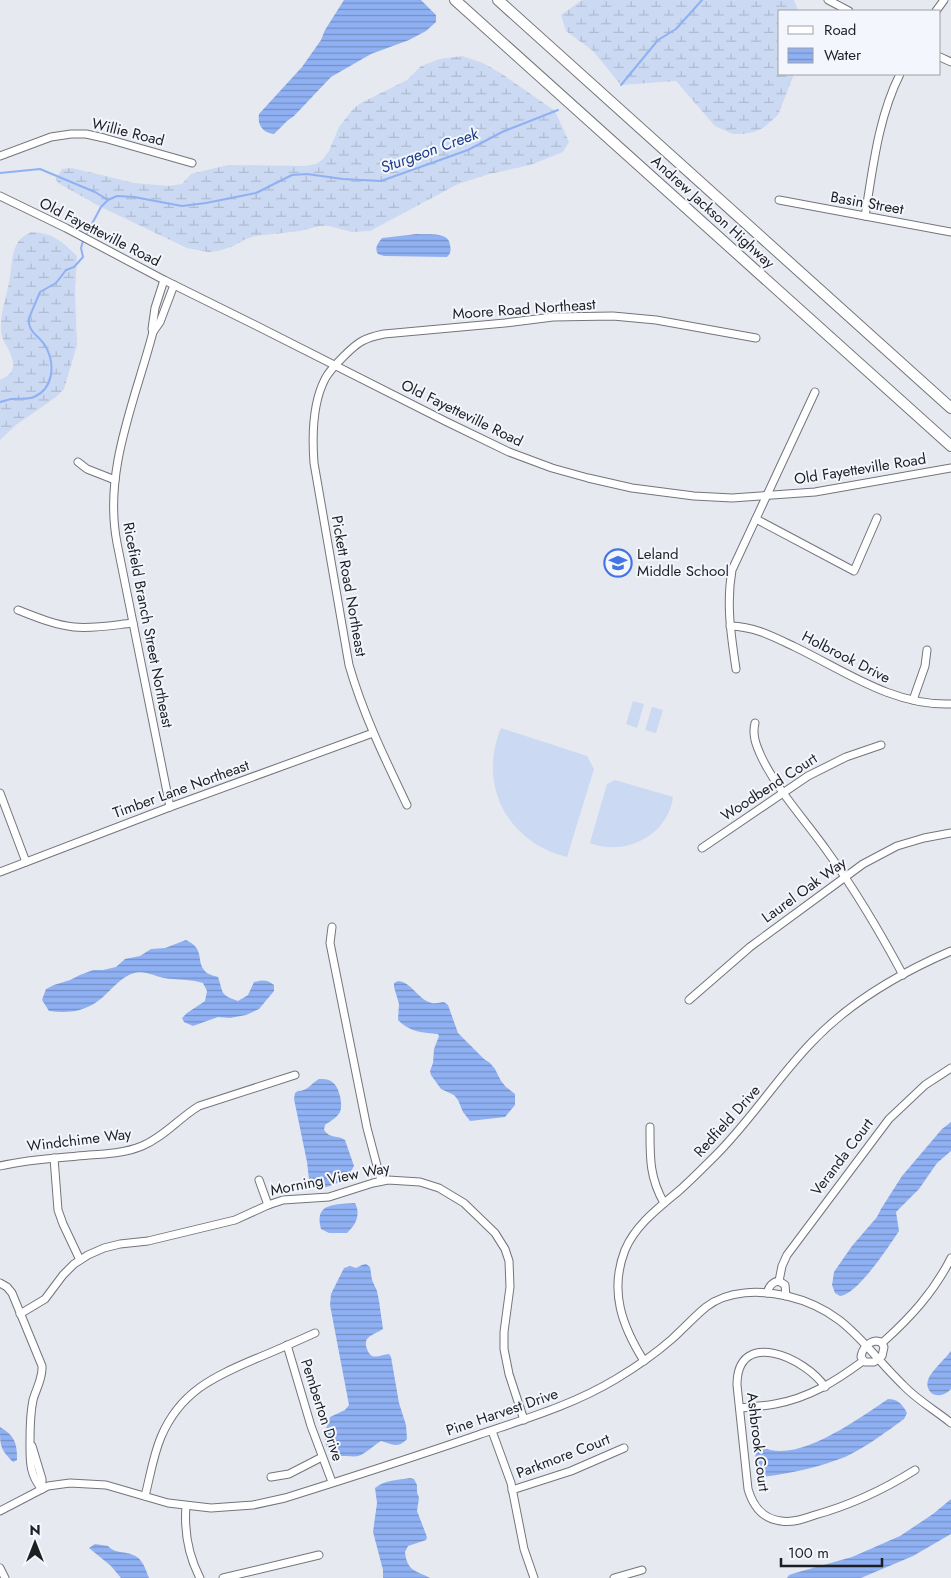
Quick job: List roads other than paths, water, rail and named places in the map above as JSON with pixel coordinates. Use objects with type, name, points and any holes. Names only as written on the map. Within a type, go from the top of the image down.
[{"type":"highway","name":"Andrew Jackson Highway","points":[[455,0],[951,446]]},
{"type":"highway","name":"Andrew Jackson Highway","points":[[498,0],[951,408]]},
{"type":"street","points":[[828,0],[847,10]]},
{"type":"street","points":[[865,216],[885,110],[900,75]]},
{"type":"street","name":"Willie Road","points":[[0,156],[51,137],[86,134],[192,163]]},
{"type":"street","name":"Old Fayetteville Road","points":[[0,196],[500,448],[552,468],[588,478],[667,493],[732,498],[766,497],[838,489],[951,468]]},
{"type":"street","name":"Basin Street","points":[[779,200],[951,232]]},
{"type":"street","name":"Ricefield Branch Street Northeast","points":[[154,332],[152,329],[155,308],[164,280]]},
{"type":"street","name":"Ricefield Branch Street Northeast","points":[[170,807],[113,516],[117,462],[123,437],[154,332],[160,322],[174,285]]},
{"type":"street","name":"Moore Road Northeast","points":[[334,366],[354,346],[370,337],[553,317],[613,316],[656,320],[756,338]]},
{"type":"street","name":"Pickett Road Northeast","points":[[334,366],[320,390],[312,442],[314,463],[349,665],[356,691],[373,733],[407,805]]},
{"type":"street","points":[[736,669],[728,612],[732,570],[814,392]]},
{"type":"street","points":[[78,462],[87,469],[115,480]]},
{"type":"street","points":[[756,519],[854,571],[877,518]]},
{"type":"street","points":[[18,610],[58,625],[75,628],[94,628],[133,623]]},
{"type":"street","name":"Holbrook Drive","points":[[730,626],[763,631],[872,687],[890,694],[913,700],[951,704]]},
{"type":"street","points":[[913,700],[925,666],[927,650]]},
{"type":"street","points":[[755,723],[754,735],[757,748],[772,776],[845,877],[886,943],[903,975]]},
{"type":"street","name":"Timber Lane Northeast","points":[[0,872],[170,807],[373,733]]},
{"type":"street","name":"Woodbend Court","points":[[702,848],[808,776],[834,762],[881,745]]},
{"type":"street","points":[[0,793],[26,862]]},
{"type":"street","name":"Laurel Oak Way","points":[[689,1000],[750,947],[875,857],[897,846],[951,833]]},
{"type":"street","points":[[332,927],[330,943],[367,1128],[381,1181]]},
{"type":"street","name":"Redfield Drive","points":[[644,1361],[631,1339],[619,1305],[618,1279],[622,1259],[633,1235],[650,1215],[694,1177],[724,1147],[801,1053],[822,1032],[859,1002],[903,975],[951,951]]},
{"type":"street","name":"Veranda Court","points":[[767,1293],[773,1283],[779,1281],[782,1266],[787,1256],[882,1127],[915,1094],[951,1068]]},
{"type":"street","name":"Windchime Way","points":[[0,1166],[24,1161],[115,1153],[134,1149],[158,1137],[199,1106],[295,1075]]},
{"type":"street","points":[[650,1127],[652,1174],[657,1191],[664,1203]]},
{"type":"street","points":[[54,1158],[58,1210],[80,1260]]},
{"type":"street","points":[[259,1180],[268,1205]]},
{"type":"street","name":"Morning View Way","points":[[20,1314],[45,1299],[64,1275],[80,1260],[96,1251],[228,1222],[244,1217],[268,1205],[290,1199],[321,1198],[381,1181],[420,1182],[448,1192],[470,1208],[503,1244],[509,1261],[510,1278],[504,1332],[505,1356],[524,1420]]},
{"type":"street","points":[[882,1343],[903,1325],[920,1306],[941,1277],[951,1258]]},
{"type":"street","points":[[779,1281],[785,1285],[786,1296]]},
{"type":"street","points":[[0,1283],[10,1290],[41,1362],[42,1371],[32,1406],[30,1428],[31,1444],[42,1479],[42,1489]]},
{"type":"street","name":"Pine Harvest Drive","points":[[0,1511],[42,1489],[57,1484],[91,1484],[120,1488],[186,1506],[222,1508],[254,1505],[285,1498],[563,1406],[615,1380],[644,1361],[711,1304],[741,1293],[767,1293],[786,1296],[806,1302],[832,1315],[848,1326],[909,1391],[951,1423]]},
{"type":"street","points":[[145,1496],[159,1442],[168,1422],[182,1402],[212,1378],[315,1333]]},
{"type":"street","points":[[863,1361],[862,1352],[867,1345],[874,1341],[882,1343]]},
{"type":"street","points":[[863,1361],[872,1363],[879,1359],[884,1351],[882,1343]]},
{"type":"street","name":"Pemberton Drive","points":[[287,1345],[311,1426],[332,1482]]},
{"type":"street","name":"Ashbrook Court","points":[[825,1387],[812,1372],[789,1358],[773,1353],[757,1353],[744,1361],[737,1374],[747,1482],[750,1496],[759,1511],[774,1520],[794,1521],[839,1508],[875,1493],[915,1470]]},
{"type":"street","points":[[740,1408],[785,1402],[806,1396],[825,1387],[863,1361]]},
{"type":"street","points":[[492,1431],[512,1490],[523,1544],[534,1578]]},
{"type":"street","name":"Parkmore Court","points":[[512,1490],[571,1471],[624,1448]]},
{"type":"street","points":[[271,1477],[289,1474],[322,1457]]},
{"type":"street","points":[[186,1506],[187,1542],[200,1578]]},
{"type":"street","points":[[223,1578],[319,1555]]},
{"type":"street","points":[[0,1568],[5,1578]]},
{"type":"street","points":[[614,1578],[642,1570]]},
{"type":"water","points":[[344,0],[421,0],[436,15],[436,22],[426,31],[409,40],[371,54],[331,77],[274,134],[267,132],[260,125],[259,114],[302,67],[321,40],[325,30]]},
{"type":"water","points":[[417,234],[437,235],[446,238],[449,241],[451,250],[447,257],[384,256],[378,254],[376,250],[382,238]]},
{"type":"water","points":[[186,940],[196,948],[203,969],[208,974],[218,977],[223,993],[228,997],[238,1001],[248,995],[254,982],[260,981],[267,981],[274,985],[274,991],[259,1009],[246,1015],[230,1018],[218,1017],[193,1026],[184,1022],[182,1018],[205,1001],[207,991],[203,983],[193,981],[164,978],[138,972],[121,980],[91,1006],[78,1010],[71,1012],[49,1011],[42,1000],[46,989],[54,985],[93,970],[116,967],[125,959],[140,956],[151,949],[165,948]]},
{"type":"water","points":[[398,981],[407,984],[427,1001],[434,1003],[444,1002],[448,1005],[458,1033],[490,1063],[501,1081],[515,1094],[515,1105],[505,1117],[470,1121],[454,1095],[441,1089],[430,1071],[433,1063],[434,1049],[439,1036],[438,1034],[412,1029],[398,1020],[399,1004],[394,983]]},
{"type":"water","points":[[319,1079],[331,1081],[335,1085],[341,1102],[340,1112],[325,1125],[324,1130],[331,1136],[345,1140],[354,1166],[347,1176],[336,1184],[323,1188],[310,1188],[307,1162],[294,1099],[295,1093],[307,1089]]},
{"type":"water","points":[[951,1122],[951,1151],[937,1163],[919,1189],[896,1212],[899,1231],[864,1279],[847,1293],[840,1296],[835,1293],[832,1285],[834,1272],[852,1246],[877,1217],[902,1176],[942,1129]]},
{"type":"water","points":[[355,1203],[358,1211],[357,1219],[347,1233],[329,1233],[321,1229],[320,1220],[323,1209],[334,1205]]},
{"type":"water","points":[[366,1264],[370,1267],[372,1280],[377,1291],[383,1329],[370,1336],[366,1341],[366,1345],[372,1356],[389,1354],[391,1357],[399,1403],[406,1425],[407,1439],[397,1445],[381,1441],[357,1456],[338,1455],[328,1449],[325,1438],[326,1431],[330,1417],[345,1410],[349,1405],[330,1305],[331,1294],[344,1268],[350,1266],[356,1268]]},
{"type":"water","points":[[951,1351],[951,1389],[942,1395],[934,1394],[928,1389],[928,1380]]},
{"type":"water","points":[[888,1399],[895,1400],[902,1405],[907,1413],[904,1419],[853,1453],[825,1464],[793,1472],[762,1477],[756,1472],[755,1445],[759,1444],[772,1450],[788,1450],[806,1446],[843,1428]]},
{"type":"water","points":[[0,1427],[14,1440],[17,1460],[13,1462],[5,1454],[2,1447]]},
{"type":"water","points":[[414,1479],[417,1485],[419,1498],[417,1511],[427,1537],[426,1540],[408,1546],[405,1552],[406,1558],[413,1569],[430,1578],[383,1578],[383,1570],[373,1532],[377,1503],[375,1488],[387,1482]]},
{"type":"water","points":[[951,1499],[951,1534],[913,1556],[861,1578],[787,1578],[795,1573],[852,1557],[900,1536],[933,1514]]},
{"type":"water","points":[[95,1544],[108,1546],[114,1551],[137,1557],[143,1564],[149,1578],[121,1578],[111,1566],[89,1548]]},
{"type":"waterway","name":"Sturgeon Creek","points":[[621,85],[658,40],[676,29],[702,0]]},
{"type":"waterway","name":"Sturgeon Creek","points":[[87,233],[101,207],[108,200],[117,196],[134,197],[182,206],[256,193],[292,175],[307,174],[343,179],[381,181],[468,150],[502,132],[558,110]]},
{"type":"waterway","points":[[0,173],[40,169],[95,192],[108,200]]},
{"type":"waterway","name":"Sturgeon Creek","points":[[0,402],[34,397],[46,388],[51,375],[51,361],[46,347],[30,327],[29,318],[40,292],[56,283],[66,270],[74,267],[83,257],[81,248],[83,241]]},
{"type":"place","name":"Leland Middle School","points":[[618,563]]}]
